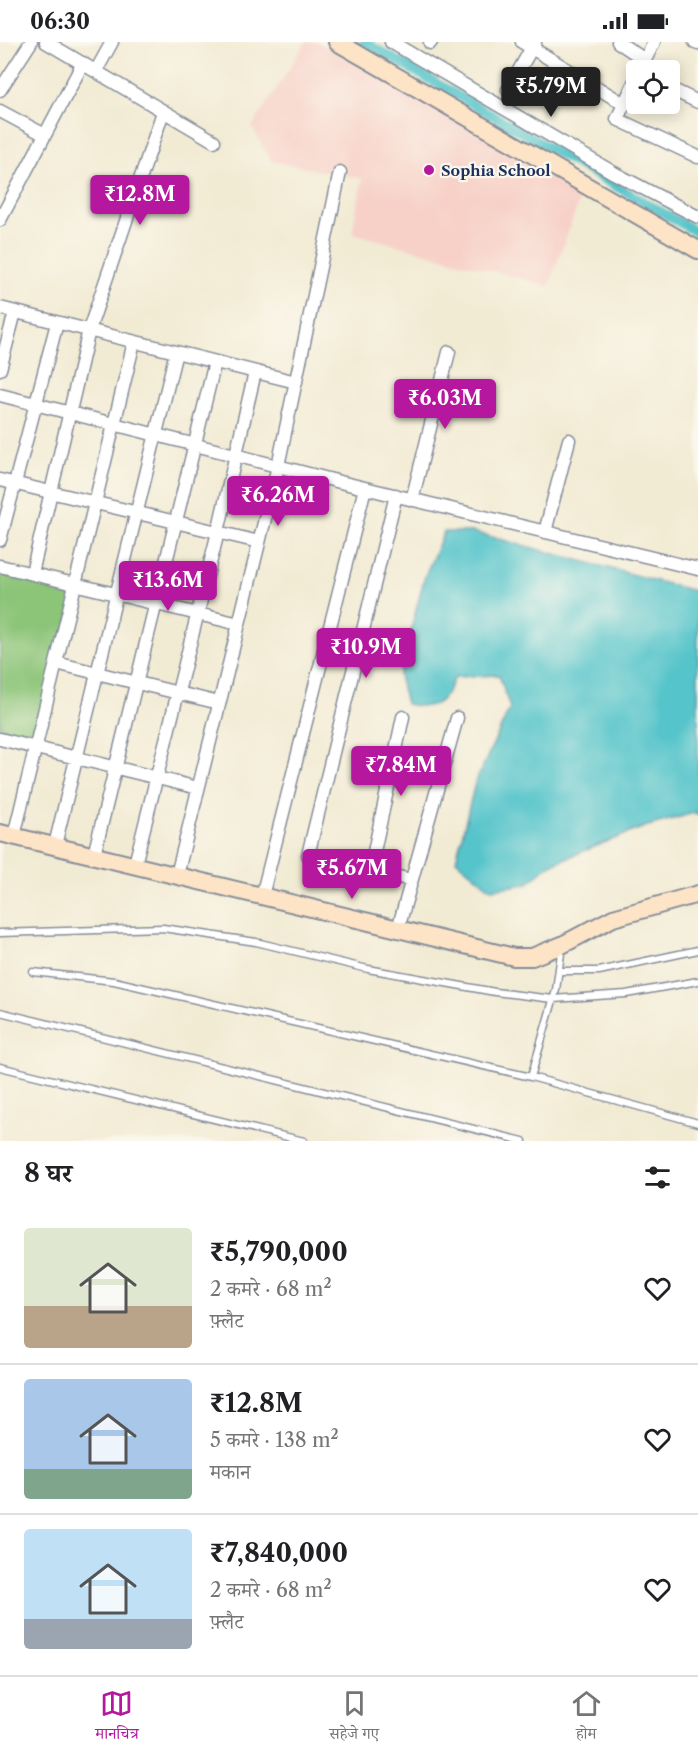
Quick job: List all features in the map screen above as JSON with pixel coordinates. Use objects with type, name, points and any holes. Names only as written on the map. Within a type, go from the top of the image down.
[{"type":"street","points":[[0,90],[31,42]]},
{"type":"street","points":[[46,42],[214,141]]},
{"type":"street","points":[[96,71],[112,42]]},
{"type":"street","points":[[337,42],[698,250]]},
{"type":"street","points":[[391,42],[614,173],[698,217]]},
{"type":"street","points":[[618,42],[637,60]]},
{"type":"street","points":[[645,60],[654,42]]},
{"type":"street","points":[[508,90],[530,44],[624,104]]},
{"type":"street","points":[[0,220],[83,63]]},
{"type":"street","points":[[680,93],[698,102]]},
{"type":"street","points":[[626,100],[617,119],[698,157]]},
{"type":"street","points":[[0,111],[45,135]]},
{"type":"street","points":[[32,573],[89,330],[163,112]]},
{"type":"street","points":[[177,874],[278,466],[340,172]]},
{"type":"street","points":[[0,308],[296,382]]},
{"type":"street","points":[[0,369],[15,312]]},
{"type":"street","points":[[0,540],[57,323]]},
{"type":"street","points":[[134,342],[35,748],[7,835],[177,874],[514,957],[532,957],[562,945],[613,918],[698,894]]},
{"type":"street","points":[[55,845],[176,352]]},
{"type":"street","points":[[412,500],[449,352]]},
{"type":"street","points":[[94,855],[215,362]]},
{"type":"street","points":[[135,864],[218,532],[255,372]]},
{"type":"street","points":[[0,395],[412,500],[698,569]]},
{"type":"street","points":[[545,532],[569,440]]},
{"type":"street","points":[[0,480],[259,542]]},
{"type":"street","points":[[262,896],[365,488]]},
{"type":"street","points":[[396,495],[308,855],[411,880]]},
{"type":"street","points":[[0,566],[239,624]]},
{"type":"street","points":[[56,663],[219,703]]},
{"type":"street","points":[[370,870],[404,717]]},
{"type":"street","points":[[398,929],[457,718]]},
{"type":"street","points":[[0,739],[198,788]]},
{"type":"lane","points":[[0,933],[163,928],[256,942],[368,969],[495,992],[553,999],[626,994],[698,981]]},
{"type":"lane","points":[[531,1077],[560,971],[562,945]]},
{"type":"lane","points":[[560,971],[599,971],[698,950]]},
{"type":"lane","points":[[33,972],[114,981],[531,1077],[698,1123]]},
{"type":"lane","points":[[0,1012],[523,1141]]},
{"type":"lane","points":[[0,1067],[304,1141]]},
{"type":"shaded area","name":"Sophia School","points":[[306,42],[318,42],[582,193],[549,286],[352,233],[362,179],[271,161],[252,127]]},
{"type":"green space","points":[[0,574],[76,593],[39,739],[0,729]]},
{"type":"water","points":[[444,532],[473,532],[698,592],[698,814],[694,813],[644,827],[549,865],[527,884],[491,889],[456,860],[475,783],[510,708],[499,675],[455,677],[438,703],[425,706],[406,704],[399,675],[425,576]]},
{"type":"waterway","points":[[364,42],[698,233]]},
{"type":"place","name":"Sophia School","points":[[429,170]]}]
